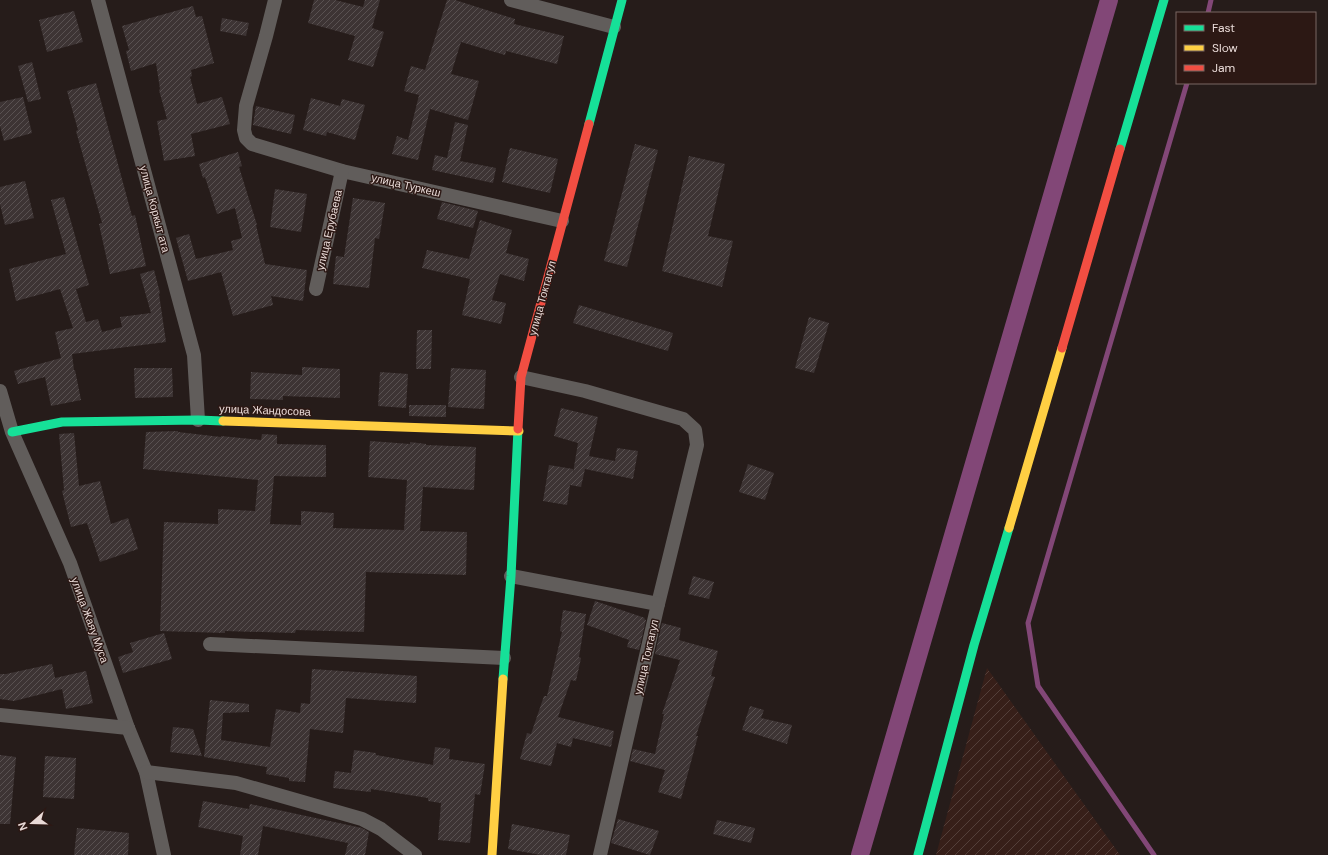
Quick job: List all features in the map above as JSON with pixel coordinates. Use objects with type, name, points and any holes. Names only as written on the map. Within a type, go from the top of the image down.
[{"type":"street","name":"улица Коркыт ата","points":[[98,0],[194,355],[198,420]]},
{"type":"street","name":"улица Туркеш","points":[[275,0],[246,106],[244,130],[246,138],[252,144],[342,171],[562,221]]},
{"type":"street","points":[[511,0],[614,27]]},
{"type":"street","name":"улица Токтагул","points":[[492,855],[504,658],[511,576],[521,377],[622,0]]},
{"type":"street","points":[[918,855],[974,645],[1164,0]]},
{"type":"street","name":"улица Ерубаева","points":[[316,289],[342,171]]},
{"type":"street","points":[[521,377],[585,391],[683,419],[695,430],[697,445],[658,604]]},
{"type":"street","name":"улица Жаяу Муса","points":[[0,391],[12,432],[70,563],[128,728],[146,772],[164,855]]},
{"type":"street","name":"улица Жандосова","points":[[12,432],[62,422],[198,420],[519,431]]},
{"type":"street","name":"улица Токтагул","points":[[511,576],[658,604],[600,855]]},
{"type":"street","points":[[210,644],[504,658]]},
{"type":"street","points":[[0,715],[128,728]]},
{"type":"street","points":[[146,772],[236,783],[362,819],[381,829],[414,855]]},
{"type":"shaded area","points":[[987,668],[1120,855],[936,855]]},
{"type":"building","points":[[314,0],[335,0],[363,7],[365,0],[380,0],[372,28],[384,32],[373,67],[348,60],[355,36],[308,23]]},
{"type":"building","points":[[447,0],[455,0],[515,19],[514,24],[564,36],[557,64],[506,51],[505,55],[461,42],[451,74],[479,81],[468,120],[430,109],[418,160],[392,154],[397,136],[408,140],[419,95],[404,91],[411,66],[425,70]]},
{"type":"building","points":[[193,6],[196,17],[202,16],[214,63],[191,70],[192,76],[190,77],[197,104],[222,97],[230,124],[191,134],[195,156],[164,161],[157,121],[167,119],[159,90],[156,63],[131,71],[126,51],[129,50],[122,26]]},
{"type":"building","points":[[74,11],[83,42],[47,52],[39,20]]},
{"type":"building","points":[[222,18],[249,23],[246,36],[220,31]]},
{"type":"building","points":[[32,62],[41,99],[28,102],[18,66]]},
{"type":"building","points":[[96,83],[132,216],[135,215],[146,266],[110,274],[99,224],[102,223],[76,131],[78,130],[67,91]]},
{"type":"building","points":[[23,97],[32,133],[4,141],[0,126],[0,102]]},
{"type":"building","points":[[311,98],[340,106],[342,99],[365,105],[355,140],[327,132],[326,136],[303,130]]},
{"type":"building","points":[[256,106],[295,115],[291,134],[253,125]]},
{"type":"building","points":[[455,122],[468,125],[460,161],[496,168],[493,183],[432,170],[435,155],[447,158]]},
{"type":"building","points":[[635,144],[658,150],[627,267],[604,261]]},
{"type":"building","points":[[510,148],[558,159],[550,193],[502,182]]},
{"type":"building","points":[[238,152],[242,166],[239,167],[257,225],[265,264],[307,270],[303,301],[271,296],[273,305],[233,316],[221,272],[188,281],[176,238],[189,234],[196,259],[233,250],[231,241],[242,238],[235,208],[217,214],[205,177],[203,178],[199,164]]},
{"type":"building","points":[[689,156],[725,164],[708,236],[733,241],[722,287],[662,271]]},
{"type":"building","points":[[25,181],[34,218],[5,225],[0,204],[0,187]]},
{"type":"building","points":[[275,189],[307,194],[301,232],[270,227]]},
{"type":"building","points":[[64,197],[89,285],[76,289],[86,322],[98,319],[102,332],[122,327],[120,317],[151,313],[140,274],[154,270],[160,293],[166,342],[72,354],[81,400],[51,406],[45,377],[18,384],[14,371],[61,358],[55,332],[73,328],[60,289],[16,301],[9,269],[66,254],[51,200]]},
{"type":"building","points":[[353,198],[385,203],[379,239],[375,238],[369,288],[333,284],[336,256],[344,257]]},
{"type":"building","points":[[442,202],[478,211],[473,228],[437,219]]},
{"type":"building","points":[[480,220],[512,230],[506,253],[529,259],[524,281],[500,274],[492,300],[506,303],[501,324],[462,315],[470,279],[422,268],[427,250],[469,259]]},
{"type":"building","points":[[579,305],[673,333],[668,351],[573,323]]},
{"type":"building","points":[[809,317],[829,323],[814,373],[795,368]]},
{"type":"building","points":[[417,330],[432,330],[431,369],[416,369]]},
{"type":"building","points":[[302,367],[340,369],[340,398],[283,396],[283,400],[250,399],[251,372],[302,375]]},
{"type":"building","points":[[134,368],[172,368],[173,397],[135,398]]},
{"type":"building","points":[[451,368],[486,370],[484,409],[448,407]]},
{"type":"building","points":[[380,372],[408,374],[406,408],[378,406]]},
{"type":"building","points":[[409,405],[446,405],[446,417],[409,416]]},
{"type":"building","points":[[561,408],[598,417],[589,456],[615,461],[617,448],[638,451],[633,479],[585,469],[581,487],[570,485],[567,505],[543,501],[549,465],[573,469],[573,473],[578,443],[554,436]]},
{"type":"building","points":[[178,431],[221,437],[261,440],[262,434],[277,435],[277,444],[326,445],[326,477],[274,476],[270,524],[301,525],[301,511],[334,513],[333,528],[404,530],[407,480],[368,477],[370,441],[410,444],[410,442],[426,445],[476,447],[474,490],[423,487],[420,531],[467,532],[466,575],[366,572],[364,632],[296,630],[295,633],[225,631],[225,633],[160,631],[164,522],[218,524],[218,509],[255,511],[258,480],[143,469],[146,432]]},
{"type":"building","points":[[74,433],[79,486],[100,481],[111,524],[128,518],[138,549],[100,562],[87,523],[71,527],[62,491],[64,490],[59,434]]},
{"type":"building","points":[[748,464],[774,473],[765,500],[739,492]]},
{"type":"building","points":[[693,576],[714,582],[709,599],[688,594]]},
{"type":"building","points":[[595,601],[645,618],[644,619],[646,620],[639,650],[627,647],[629,640],[587,625]]},
{"type":"building","points":[[563,610],[586,614],[579,657],[581,658],[576,681],[571,680],[558,717],[614,731],[611,747],[573,738],[571,747],[557,743],[551,766],[520,759],[527,733],[531,734],[544,696],[547,696],[562,632],[560,631]]},
{"type":"building","points":[[662,623],[681,628],[679,640],[718,651],[711,676],[715,677],[696,736],[698,736],[681,799],[658,792],[665,770],[630,761],[633,749],[655,754],[664,714],[662,714],[680,660],[655,654]]},
{"type":"building","points":[[164,633],[172,659],[123,673],[118,657],[133,652],[130,643]]},
{"type":"building","points":[[52,664],[55,678],[86,671],[93,703],[66,709],[62,689],[14,701],[0,699],[0,674]]},
{"type":"building","points":[[312,669],[417,676],[416,703],[346,698],[343,733],[310,729],[305,782],[289,781],[289,778],[266,774],[267,767],[204,757],[210,700],[249,704],[249,712],[223,713],[221,740],[270,747],[276,709],[300,713],[301,703],[310,704]]},
{"type":"building","points":[[750,706],[764,710],[761,718],[792,725],[787,744],[742,730]]},
{"type":"building","points":[[173,727],[193,729],[202,756],[170,752]]},
{"type":"building","points":[[435,747],[450,749],[449,759],[485,764],[480,795],[475,794],[470,843],[438,840],[441,803],[428,801],[428,798],[371,789],[371,792],[333,788],[335,771],[351,773],[354,750],[433,765]]},
{"type":"building","points":[[0,755],[16,757],[10,824],[0,824]]},
{"type":"building","points":[[45,756],[76,758],[74,799],[43,797]]},
{"type":"building","points":[[203,801],[249,809],[250,804],[362,828],[369,832],[365,855],[345,855],[348,843],[263,826],[258,855],[240,855],[243,836],[198,827]]},
{"type":"building","points":[[618,819],[659,831],[650,855],[611,843]]},
{"type":"building","points":[[717,820],[755,828],[751,843],[713,834]]},
{"type":"building","points":[[512,824],[570,835],[566,855],[541,855],[508,849]]},
{"type":"building","points":[[77,828],[129,833],[128,855],[74,855]]},
{"type":"waterway","points":[[860,855],[1109,0]]},
{"type":"waterway","points":[[1208,12],[1211,0]]},
{"type":"waterway","points":[[1154,855],[1038,686],[1028,623],[1187,84]]},
{"type":"traffic: fast","points":[[589,124],[622,0]]},
{"type":"traffic: fast","points":[[1120,149],[1164,0]]},
{"type":"traffic: fast","points":[[12,432],[62,422],[223,421]]},
{"type":"traffic: fast","points":[[503,679],[511,576],[518,429]]},
{"type":"traffic: fast","points":[[918,855],[974,645],[1009,528]]},
{"type":"traffic: slow","points":[[1009,528],[1062,348]]},
{"type":"traffic: slow","points":[[223,421],[519,431]]},
{"type":"traffic: slow","points":[[492,855],[503,679]]},
{"type":"traffic: jam","points":[[518,429],[521,377],[589,124]]},
{"type":"traffic: jam","points":[[1062,348],[1120,149]]}]
